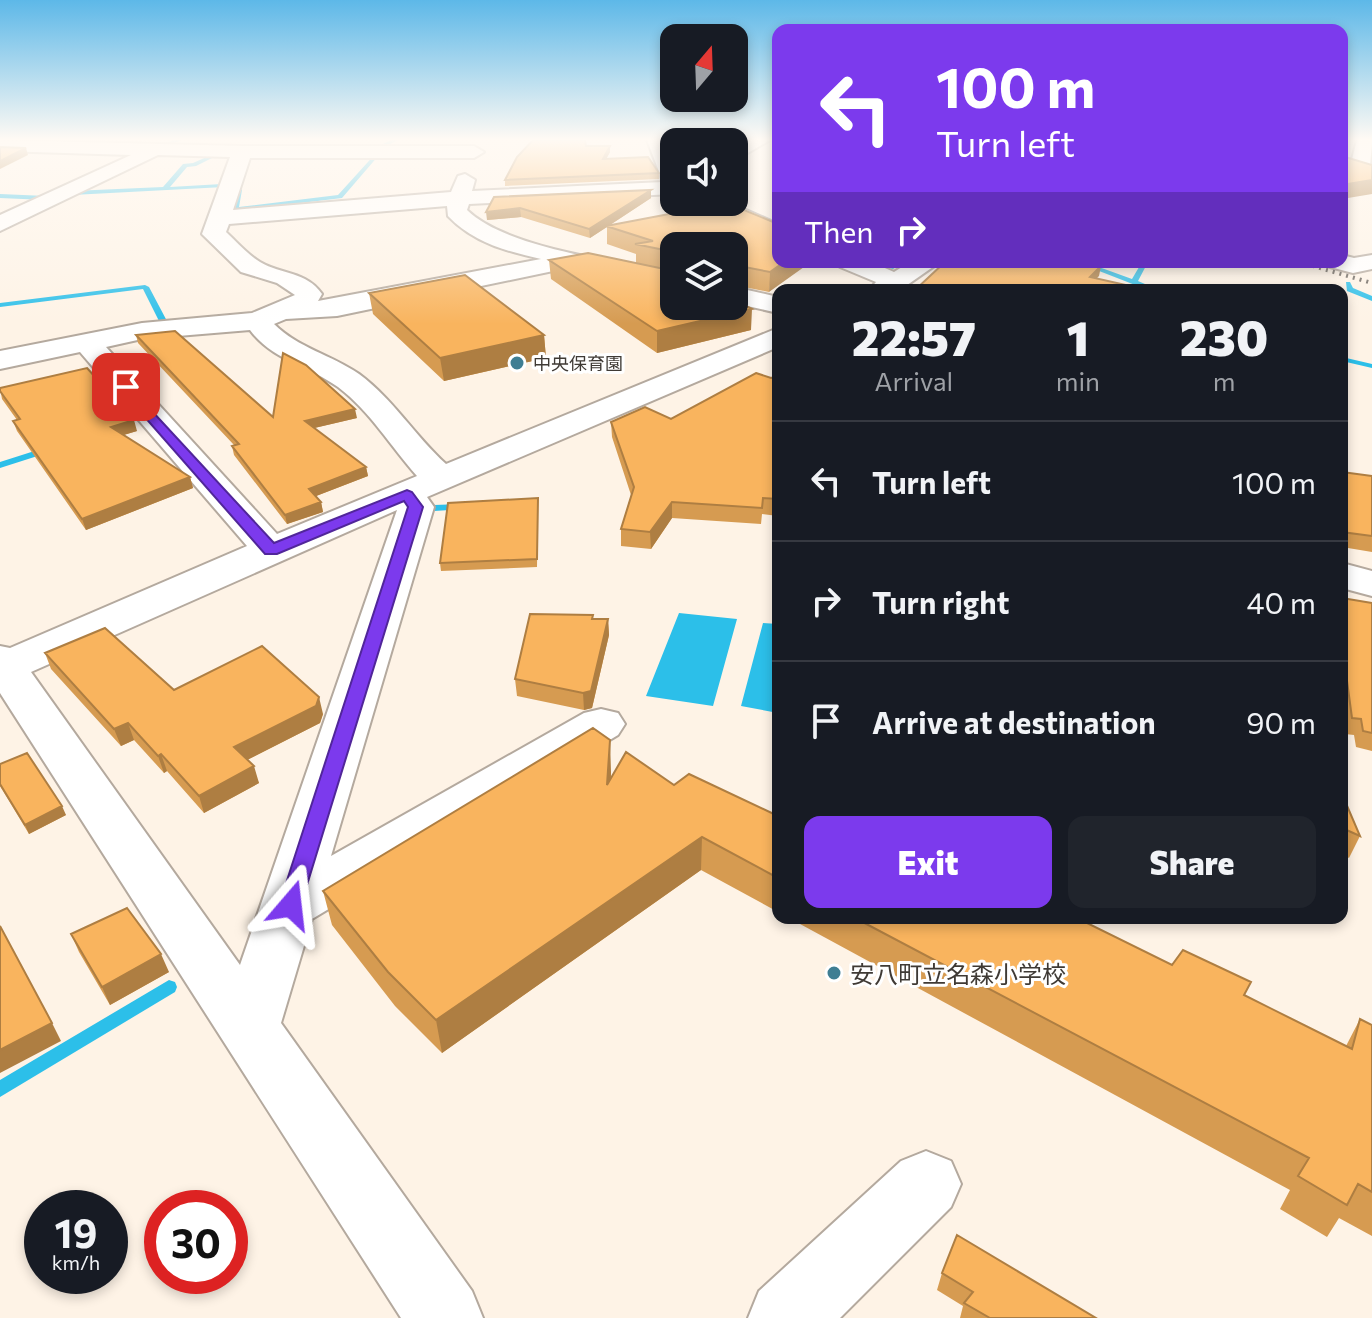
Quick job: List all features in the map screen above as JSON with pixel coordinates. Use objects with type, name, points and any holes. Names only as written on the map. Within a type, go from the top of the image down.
[{"type":"street","points":[[0,224],[48,202]]},
{"type":"street","points":[[227,202],[214,234],[236,251],[250,268],[290,277],[309,294],[304,302],[270,316],[263,332],[285,349],[328,366],[353,383],[428,468],[425,487],[249,1027]]},
{"type":"street","points":[[222,218],[428,202]]},
{"type":"street","points":[[458,202],[456,211],[468,225],[521,247],[660,278]]},
{"type":"street","points":[[741,216],[772,229]]},
{"type":"street","points":[[0,360],[183,325],[337,308],[577,259]]},
{"type":"street","points":[[1348,265],[1372,262]]},
{"type":"street","points":[[862,268],[894,283],[930,274]]},
{"type":"street","points":[[748,298],[772,304]]},
{"type":"street","points":[[445,1318],[2,665],[772,340]]},
{"type":"street","points":[[86,342],[271,550]]},
{"type":"street","points":[[1348,577],[1372,584]]},
{"type":"street","points":[[291,905],[601,724]]},
{"type":"street","points":[[786,1318],[926,1184]]},
{"type":"water","points":[[679,613],[737,619],[713,706],[646,696]]},
{"type":"water","points":[[763,623],[772,624],[772,712],[741,706]]},
{"type":"building","points":[[492,202],[633,202],[589,229],[520,208],[486,212]]},
{"type":"building","points":[[748,212],[772,222],[772,268],[776,268],[770,272],[748,268],[748,232],[660,232],[660,249],[635,244],[653,241],[606,226],[660,216],[748,216]]},
{"type":"building","points":[[588,253],[660,268],[660,320],[704,320],[657,331],[549,260]]},
{"type":"building","points":[[939,268],[1099,268],[1090,277],[1121,284],[921,284]]},
{"type":"building","points":[[465,275],[544,335],[440,358],[369,293]]},
{"type":"building","points":[[175,331],[273,417],[283,353],[306,365],[355,409],[305,421],[366,467],[309,489],[321,502],[285,515],[232,446],[239,444],[136,335]]},
{"type":"building","points":[[87,368],[134,420],[111,427],[190,477],[82,519],[13,421],[20,419],[0,388]]},
{"type":"building","points":[[756,373],[772,378],[772,499],[763,498],[762,508],[672,502],[650,532],[621,529],[634,487],[611,422],[645,407],[671,419]]},
{"type":"building","points":[[1348,473],[1372,476],[1372,536],[1348,533]]},
{"type":"building","points":[[538,498],[537,559],[440,563],[448,503]]},
{"type":"building","points":[[1348,599],[1372,603],[1372,733],[1363,731],[1361,719],[1352,718],[1348,688]]},
{"type":"building","points":[[530,614],[593,615],[592,619],[608,619],[591,691],[583,693],[515,679]]},
{"type":"building","points":[[105,628],[174,690],[262,646],[319,697],[316,706],[234,747],[254,766],[199,796],[128,723],[114,729],[45,653]]},
{"type":"building","points":[[593,728],[610,740],[607,785],[626,752],[674,785],[689,774],[772,813],[772,875],[702,837],[436,1020],[388,972],[323,891]]},
{"type":"building","points":[[27,753],[62,806],[25,825],[0,784],[0,764]]},
{"type":"building","points":[[1348,808],[1360,836],[1348,831]]},
{"type":"building","points":[[127,908],[161,954],[102,987],[71,934]]},
{"type":"building","points":[[866,924],[1089,924],[1172,965],[1183,950],[1251,982],[1244,995],[1352,1049],[1360,1019],[1372,1025],[1372,1192],[1358,1184],[1347,1205],[1298,1176],[1309,1158]]},
{"type":"building","points":[[0,926],[52,1023],[0,1050]]},
{"type":"building","points":[[957,1235],[1096,1318],[990,1318],[964,1303],[973,1292],[942,1273]]},
{"type":"waterway","points":[[237,202],[236,209],[301,202]]},
{"type":"waterway","points":[[1095,268],[1139,284]]},
{"type":"waterway","points":[[1135,281],[1142,268]]},
{"type":"waterway","points":[[1348,283],[1350,289],[1372,299]]},
{"type":"waterway","points":[[0,305],[145,287],[164,323]]},
{"type":"waterway","points":[[1348,360],[1372,366]]},
{"type":"waterway","points":[[0,465],[47,450]]},
{"type":"waterway","points":[[434,508],[462,507]]},
{"type":"waterway","points":[[0,1089],[169,987]]},
{"type":"railway","points":[[1320,268],[1372,283]]},
{"type":"place","name":"中央保育園","points":[[517,363]]},
{"type":"place","name":"安八町立名森小学校","points":[[834,973]]},
{"type":"route","points":[[126,387],[271,550],[407,495],[416,507],[291,905]]}]
